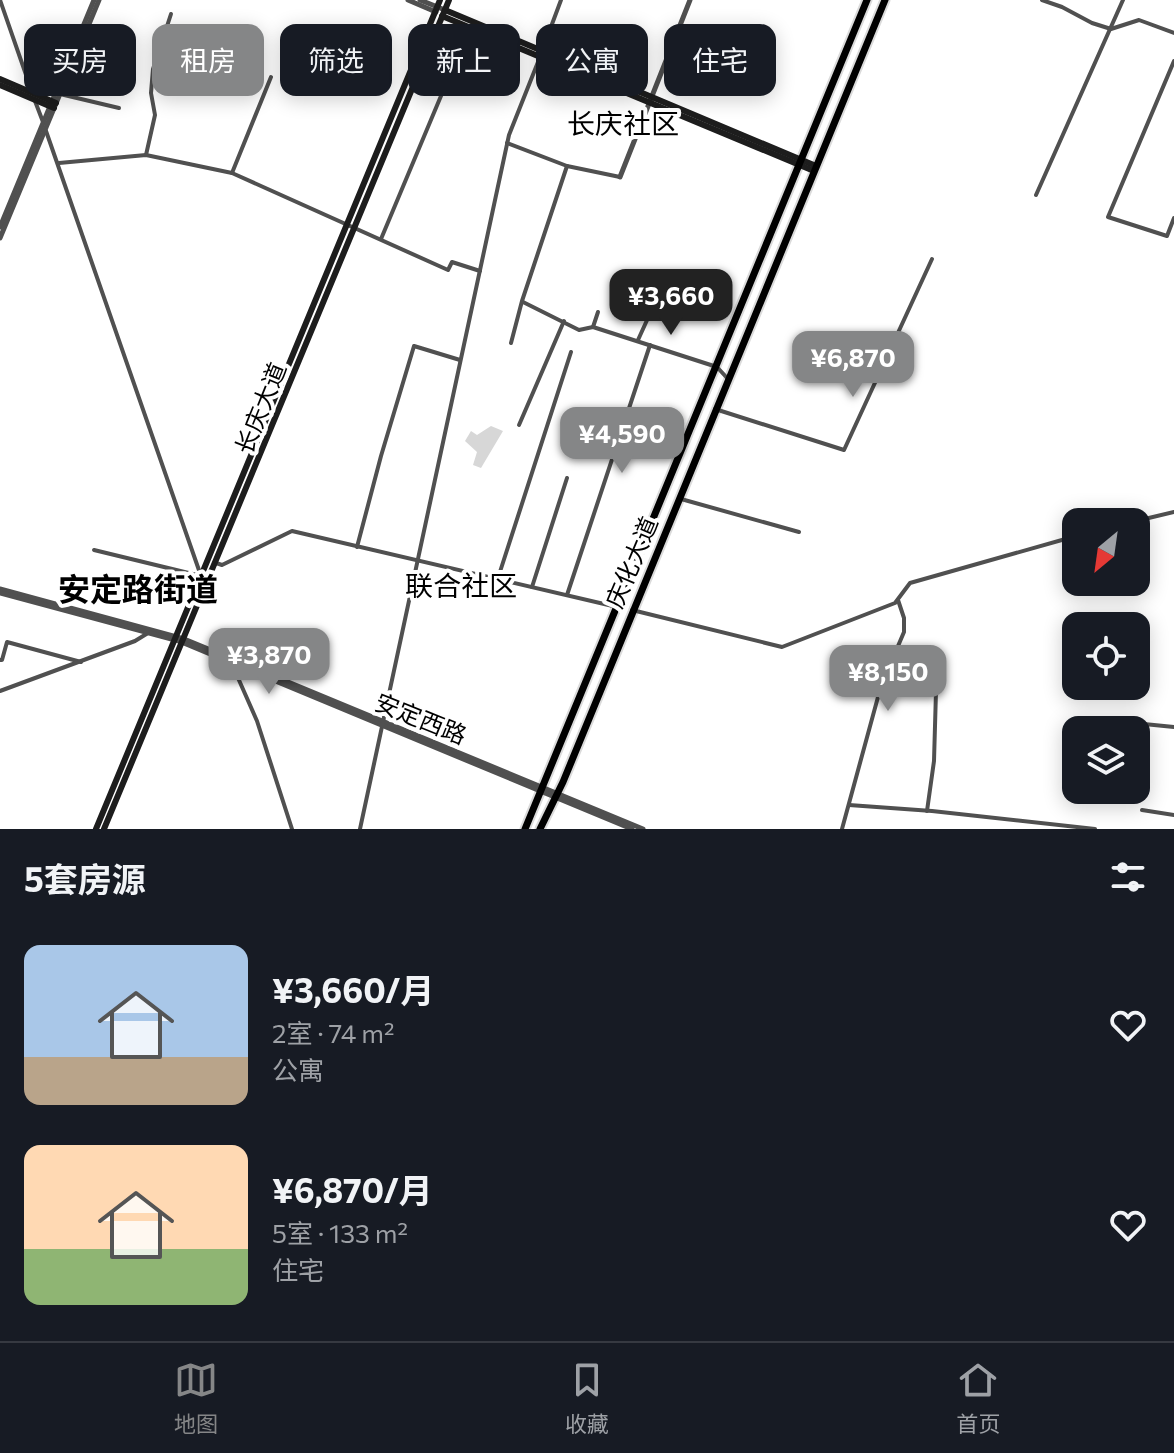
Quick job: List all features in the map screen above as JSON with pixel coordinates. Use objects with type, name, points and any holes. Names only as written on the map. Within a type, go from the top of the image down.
[{"type":"highway","name":"庆化大道","points":[[525,829],[867,0]]},
{"type":"highway","name":"庆化大道","points":[[540,829],[885,0]]},
{"type":"main road","name":"长庆大道","points":[[96,829],[216,562],[449,0]]},
{"type":"main road","name":"长庆大道","points":[[104,829],[201,576],[437,6]]},
{"type":"main road","points":[[444,13],[536,52]]},
{"type":"main road","points":[[0,82],[24,92]]},
{"type":"main road","points":[[33,96],[53,105]]},
{"type":"main road","points":[[642,96],[815,168]]},
{"type":"main road","points":[[643,96],[649,99]]},
{"type":"street","points":[[0,0],[24,70]]},
{"type":"street","points":[[88,24],[97,0]]},
{"type":"street","points":[[0,227],[97,0]]},
{"type":"street","points":[[408,0],[437,6]]},
{"type":"street","points":[[420,0],[437,6],[444,13]]},
{"type":"street","points":[[552,24],[561,0]]},
{"type":"street","points":[[507,143],[567,166],[618,177],[688,0]]},
{"type":"street","points":[[1042,0],[1111,29],[1139,20],[1174,33]]},
{"type":"street","points":[[1036,195],[1123,0]]},
{"type":"street","points":[[146,155],[155,115],[151,93],[153,69],[171,14]]},
{"type":"street","points":[[1174,61],[1108,217],[1167,236],[1174,218]]},
{"type":"street","points":[[360,829],[507,143],[536,67]]},
{"type":"street","points":[[232,173],[271,77]]},
{"type":"street","points":[[33,96],[201,576]]},
{"type":"street","points":[[53,105],[59,96]]},
{"type":"street","points":[[68,96],[119,108]]},
{"type":"street","points":[[381,239],[441,96]]},
{"type":"street","points":[[0,238],[44,126]]},
{"type":"street","points":[[58,163],[146,155],[232,173],[448,270],[452,262],[480,271]]},
{"type":"street","points":[[511,343],[567,166]]},
{"type":"street","points":[[715,409],[844,450],[932,259]]},
{"type":"street","points":[[638,340],[667,276]]},
{"type":"street","points":[[522,301],[564,321],[567,326],[579,330],[593,327],[638,340],[717,367],[728,379]]},
{"type":"street","points":[[593,327],[598,312]]},
{"type":"street","points":[[519,425],[564,321]]},
{"type":"street","points":[[567,595],[650,345]]},
{"type":"street","points":[[357,547],[414,346],[460,360]]},
{"type":"street","points":[[498,579],[571,352]]},
{"type":"street","points":[[532,587],[567,478]]},
{"type":"street","points":[[679,498],[799,532]]},
{"type":"street","points":[[1150,518],[1173,512],[1174,523]]},
{"type":"street","points":[[216,562],[222,565],[292,531],[617,607]]},
{"type":"street","points":[[632,610],[782,647],[895,603],[910,583],[1062,540]]},
{"type":"street","points":[[94,550],[201,576]]},
{"type":"street","name":"安定西路","points":[[0,591],[179,639],[632,829]]},
{"type":"street","points":[[842,829],[881,686],[904,632],[904,618],[898,600]]},
{"type":"street","points":[[0,691],[135,641],[151,631]]},
{"type":"street","points":[[0,660],[7,642],[81,662]]},
{"type":"street","points":[[230,660],[257,721],[292,829]]},
{"type":"street","points":[[927,811],[933,770],[936,691]]},
{"type":"street","points":[[1150,725],[1174,727]]},
{"type":"street","name":"安定西路","points":[[556,796],[643,829]]},
{"type":"street","points":[[849,805],[1095,829]]},
{"type":"street","points":[[1142,810],[1174,815]]},
{"type":"shaded area","points":[[491,426],[503,431],[481,468],[473,465],[477,452],[465,441],[471,431],[477,435]]},
{"type":"district","name":"长庆社区","points":[[623,123]]},
{"type":"district","name":"联合社区","points":[[461,585]]},
{"type":"district","name":"安定路街道","points":[[138,588]]}]
